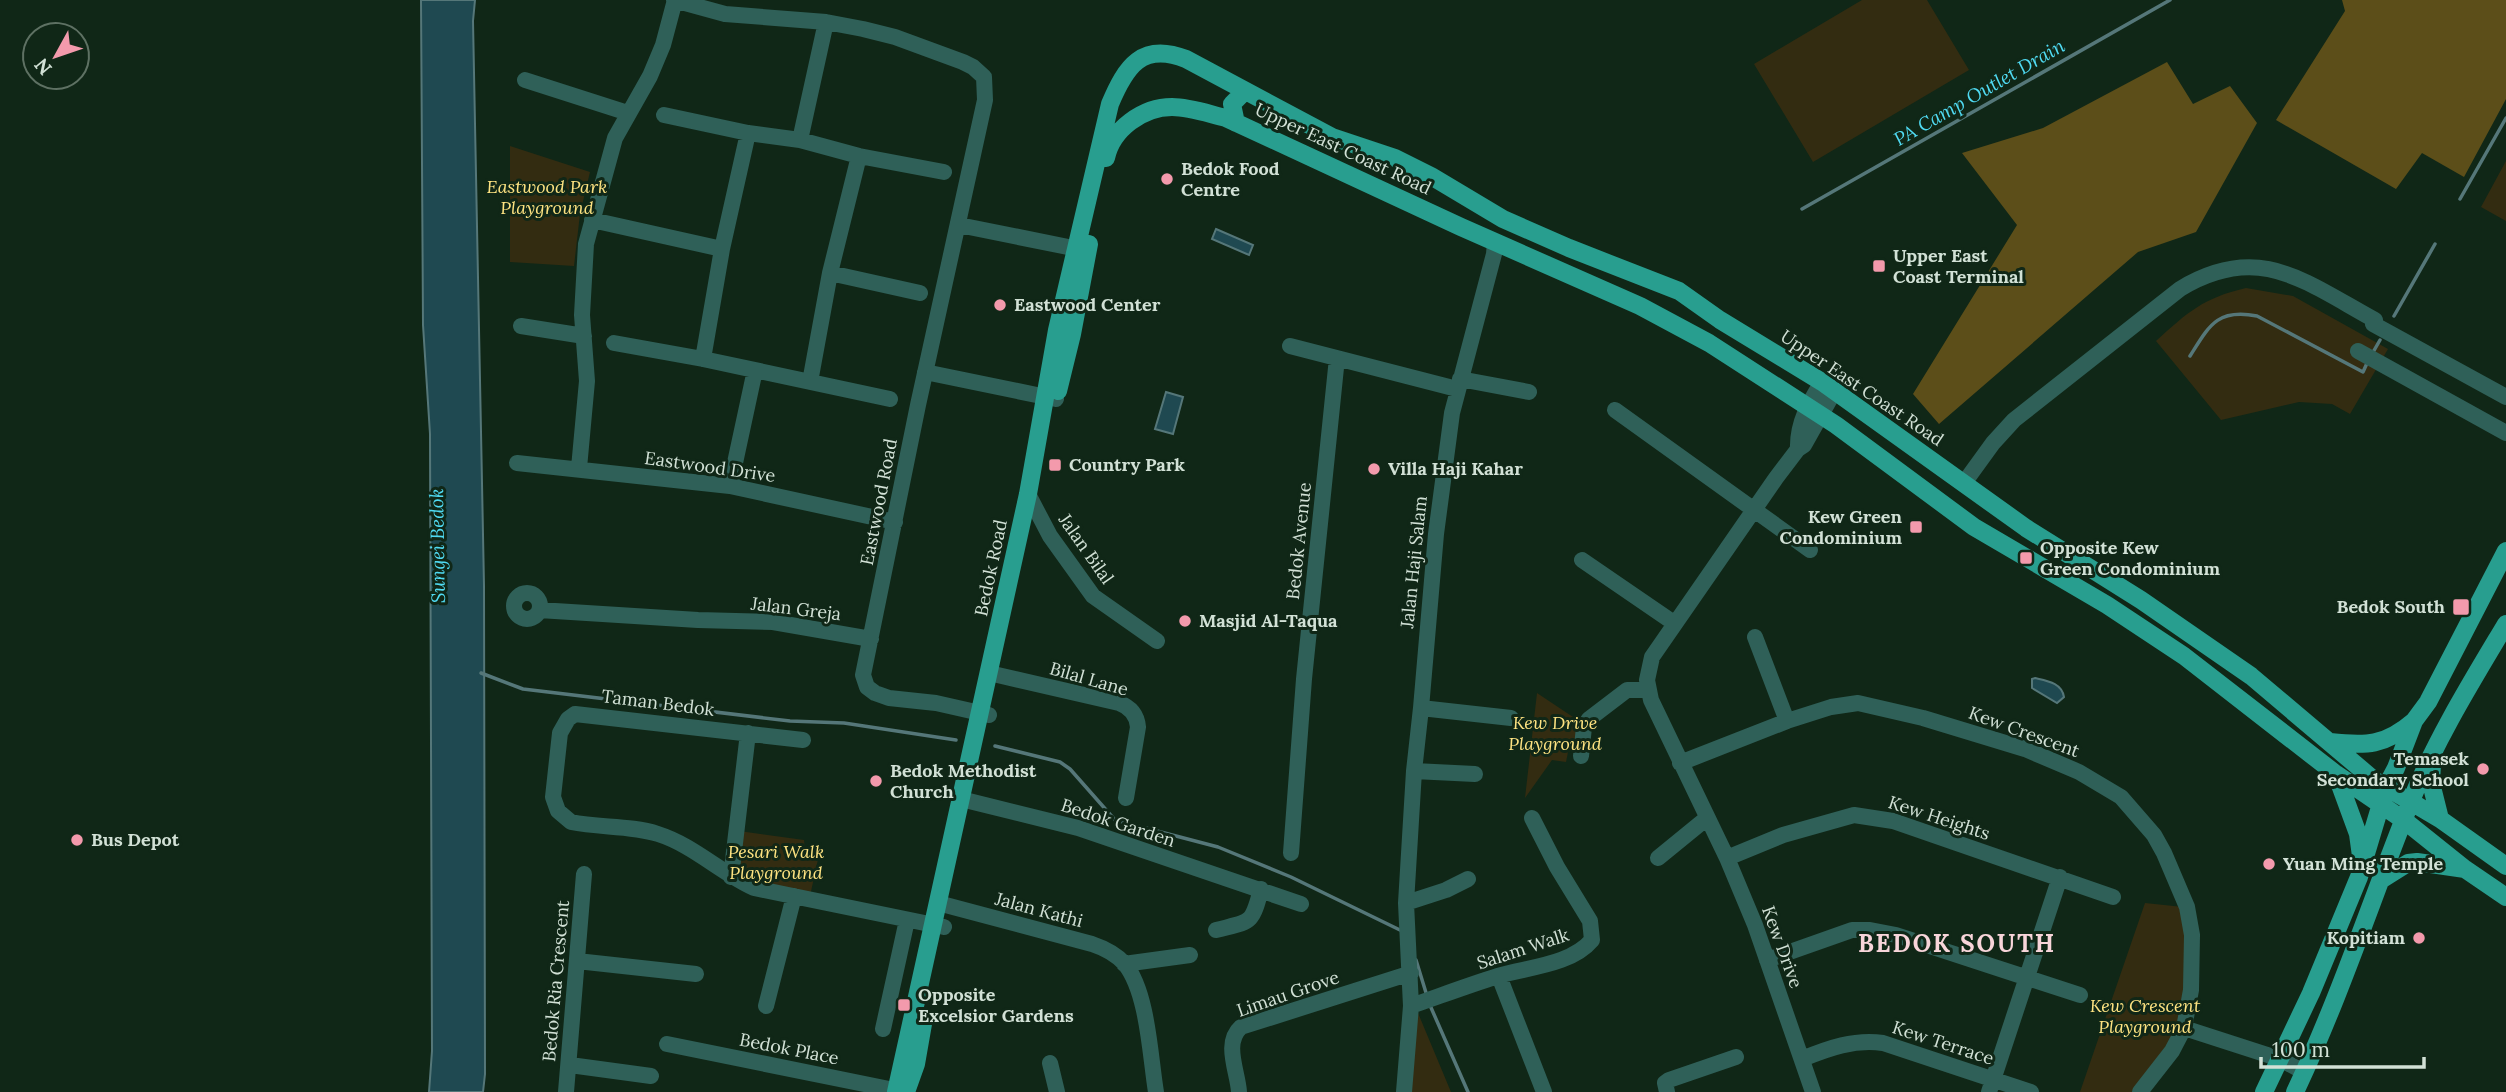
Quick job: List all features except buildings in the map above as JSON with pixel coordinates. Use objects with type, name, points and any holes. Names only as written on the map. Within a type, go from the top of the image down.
[{"type":"main road","name":"Upper East Coast Road","points":[[1138,60],[1164,52],[1175,55],[1332,137],[1407,164],[1503,219],[1679,291],[1720,320],[1828,386],[2026,528],[2141,600],[2252,676],[2330,742],[2405,821],[2506,898]]},
{"type":"main road","name":"Bedok Road","points":[[901,1092],[916,1064],[943,904],[965,800],[1032,500],[1051,398],[1072,334],[1083,245],[1110,104],[1121,77],[1138,60]]},
{"type":"main road","points":[[1236,123],[1232,104],[1245,90]]},
{"type":"main road","name":"Upper East Coast Road","points":[[1138,117],[1169,106],[1188,108],[1236,123],[1640,306],[1709,344],[1814,411],[1907,475],[1953,513],[2106,605],[2183,656],[2336,774],[2383,796],[2411,802],[2440,818],[2506,866]]},
{"type":"main road","name":"Bedok Road","points":[[1083,245],[1108,149],[1122,128],[1138,117]]},
{"type":"main road","points":[[2330,742],[2353,745],[2377,743],[2400,733],[2414,721],[2428,702],[2506,551]]},
{"type":"main road","points":[[2295,1092],[2363,932],[2411,802],[2432,755],[2457,706],[2506,624]]},
{"type":"main road","points":[[2264,1092],[2311,993],[2359,877],[2383,796],[2414,721]]},
{"type":"main road","points":[[2432,755],[2431,783],[2440,818]]},
{"type":"main road","points":[[2336,774],[2360,845],[2359,877]]},
{"type":"main road","points":[[2381,880],[2408,863],[2465,869]]},
{"type":"street","name":"Eastwood Road","points":[[674,0],[725,14],[826,22],[895,37],[973,66],[984,77],[985,100],[925,372],[871,639]]},
{"type":"street","points":[[579,468],[587,381],[582,286],[586,244],[612,148],[663,45],[674,0]]},
{"type":"street","points":[[800,141],[826,22]]},
{"type":"street","points":[[525,79],[628,113]]},
{"type":"street","points":[[664,116],[800,141],[859,156],[944,172]]},
{"type":"street","points":[[703,359],[722,249],[748,133]]},
{"type":"street","points":[[810,382],[830,273],[859,156]]},
{"type":"street","points":[[592,220],[722,249]]},
{"type":"street","points":[[960,220],[1083,245]]},
{"type":"street","name":"Jalan Haji Salam","points":[[1404,1092],[1411,1006],[1406,903],[1414,771],[1436,534],[1448,434],[1458,384],[1495,242]]},
{"type":"street","points":[[1964,484],[2014,419],[2180,289],[2196,279],[2225,270],[2249,267],[2278,270],[2300,278],[2506,397]]},
{"type":"street","points":[[830,273],[920,293]]},
{"type":"street","points":[[522,326],[584,335]]},
{"type":"street","points":[[614,343],[890,399]]},
{"type":"street","points":[[1290,346],[1458,384],[1530,392]]},
{"type":"street","points":[[2358,351],[2506,433]]},
{"type":"street","name":"Bedok Avenue","points":[[1291,853],[1304,679],[1337,358]]},
{"type":"street","points":[[730,486],[755,370]]},
{"type":"street","points":[[925,372],[1051,398]]},
{"type":"street","points":[[1581,756],[1584,727],[1589,719],[1627,691],[1648,690],[1649,665],[1674,623],[1804,444],[1814,411],[1828,386]]},
{"type":"street","points":[[1615,410],[1810,550]]},
{"type":"street","name":"Eastwood Drive","points":[[517,463],[730,486],[895,522]]},
{"type":"street","name":"Jalan Bilal","points":[[1032,500],[1050,536],[1093,596],[1157,641]]},
{"type":"street","points":[[1582,560],[1674,623]]},
{"type":"street","name":"Jalan Greja","points":[[539,610],[774,622],[871,639]]},
{"type":"street","points":[[1755,638],[1787,720]]},
{"type":"street","points":[[871,639],[863,675],[871,691],[889,698],[936,703],[984,714]]},
{"type":"street","name":"Bilal Lane","points":[[994,674],[1119,703],[1129,708],[1138,727],[1126,798]]},
{"type":"street","name":"Kew Drive","points":[[1648,690],[1680,764],[1727,858],[1767,960],[1813,1092]]},
{"type":"street","name":"Kew Crescent","points":[[1680,764],[1787,720],[1845,704],[1870,704],[2037,754],[2079,772],[2121,797],[2154,835],[2187,907],[2192,935],[2193,969],[2184,1028],[2172,1051],[2140,1092]]},
{"type":"street","points":[[1421,708],[1511,718]]},
{"type":"street","name":"Taman Bedok","points":[[803,740],[580,713],[568,719],[560,737],[554,804],[563,817],[576,823],[636,829],[662,835],[754,888],[939,926]]},
{"type":"street","points":[[731,877],[748,733]]},
{"type":"street","points":[[1414,771],[1475,774]]},
{"type":"street","name":"Bedok Garden","points":[[965,800],[1078,828],[1301,904]]},
{"type":"street","name":"Kew Heights","points":[[1727,858],[1783,835],[1854,815],[1893,821],[2113,897]]},
{"type":"street","name":"Salam Walk","points":[[1411,1006],[1499,976],[1569,957],[1585,949],[1592,940],[1590,921],[1557,867],[1532,818]]},
{"type":"street","points":[[1658,858],[1707,818]]},
{"type":"street","name":"Bedok Ria Crescent","points":[[566,1092],[584,874]]},
{"type":"street","points":[[1991,1085],[2060,877]]},
{"type":"street","points":[[1406,903],[1446,890],[1468,878]]},
{"type":"street","points":[[1216,930],[1247,922],[1252,918],[1261,889]]},
{"type":"street","points":[[766,1006],[794,895]]},
{"type":"street","name":"Jalan Kathi","points":[[943,904],[1093,944],[1108,951],[1124,964]]},
{"type":"street","points":[[883,1028],[908,920]]},
{"type":"street","points":[[1767,960],[1835,935],[1861,929],[1896,935],[2080,995]]},
{"type":"street","points":[[1156,1092],[1142,1008],[1133,978],[1124,964],[1190,955]]},
{"type":"street","points":[[578,961],[696,975]]},
{"type":"street","name":"Limau Grove","points":[[1239,1092],[1232,1050],[1233,1038],[1241,1027],[1411,974]]},
{"type":"street","points":[[1499,976],[1545,1092]]},
{"type":"street","points":[[2184,1028],[2280,1059],[2304,1072]]},
{"type":"street","name":"Kew Terrace","points":[[1802,1059],[1849,1042],[1864,1040],[1883,1043],[1991,1085],[2031,1092]]},
{"type":"street","name":"Bedok Place","points":[[667,1044],[901,1092]]},
{"type":"street","points":[[1667,1092],[1665,1083],[1669,1080],[1736,1057]]},
{"type":"street","points":[[1050,1063],[1057,1092]]},
{"type":"street","points":[[569,1065],[651,1076]]},
{"type":"green space","points":[[1862,0],[1927,0],[1969,70],[1813,162],[1754,64]]},
{"type":"green space","name":"Eastwood Park Playground","points":[[510,146],[590,172],[580,214],[574,266],[510,262]]},
{"type":"green space","points":[[2506,161],[2506,221],[2481,207]]},
{"type":"green space","points":[[2246,288],[2293,296],[2388,349],[2350,414],[2332,404],[2299,402],[2221,420],[2156,341],[2197,307],[2218,296]]},
{"type":"green space","name":"Kew Drive Playground","points":[[1537,693],[1579,721],[1577,748],[1568,752],[1566,762],[1552,760],[1525,798]]},
{"type":"green space","name":"Pesari Walk Playground","points":[[739,831],[804,840],[805,850],[820,850],[810,896],[734,875]]},
{"type":"green space","name":"Kew Crescent Playground","points":[[2145,903],[2183,907],[2188,937],[2181,1026],[2137,1092],[2080,1092]]},
{"type":"green space","points":[[1418,1013],[1451,1092],[1406,1092]]},
{"type":"shaded area","points":[[2342,0],[2506,0],[2506,99],[2464,177],[2422,153],[2396,189],[2276,120],[2345,11]]},
{"type":"shaded area","points":[[2167,62],[2193,104],[2230,86],[2257,123],[2196,232],[2138,252],[1939,424],[1913,394],[2017,225],[1962,153],[2043,128]]},
{"type":"water","name":"Sungei Bedok","points":[[421,0],[475,0],[473,21],[484,586],[483,1092],[429,1092],[432,1051],[430,434],[423,325]]},
{"type":"water","points":[[1216,229],[1253,245],[1249,255],[1212,239]]},
{"type":"water","points":[[1166,392],[1183,397],[1173,434],[1155,429]]},
{"type":"water","points":[[2032,679],[2057,686],[2064,697],[2057,703],[2032,688]]},
{"type":"waterway","name":"PA Camp Outlet Drain","points":[[1802,209],[2170,0]]},
{"type":"waterway","name":"PA Camp Outlet Drain","points":[[2460,199],[2506,118]]},
{"type":"waterway","points":[[2394,316],[2435,244]]},
{"type":"waterway","points":[[2190,356],[2216,322],[2223,317],[2243,314],[2257,316],[2363,372],[2368,361]]},
{"type":"waterway","points":[[2372,354],[2380,340]]},
{"type":"waterway","points":[[481,673],[523,689],[790,721],[844,723],[956,740]]},
{"type":"waterway","points":[[995,746],[1060,762],[1070,769],[1115,820],[1218,847],[1291,877],[1402,931]]},
{"type":"waterway","points":[[1416,960],[1427,996]]},
{"type":"waterway","points":[[1429,1003],[1468,1092]]},
{"type":"place","name":"Bedok Food Centre","points":[[1167,179]]},
{"type":"place","name":"Upper East Coast Terminal","points":[[1879,266]]},
{"type":"place","name":"Eastwood Center","points":[[1000,305]]},
{"type":"place","name":"Country Park","points":[[1055,465]]},
{"type":"place","name":"Villa Haji Kahar","points":[[1374,469]]},
{"type":"place","name":"Kew Green Condominium","points":[[1916,527]]},
{"type":"place","name":"Opposite Kew Green Condominium","points":[[2026,558]]},
{"type":"place","name":"Bedok South","points":[[2461,607]]},
{"type":"place","name":"Masjid Al-Taqua","points":[[1185,621]]},
{"type":"place","name":"Temasek Secondary School","points":[[2483,769]]},
{"type":"place","name":"Bedok Methodist Church","points":[[876,781]]},
{"type":"place","name":"Bus Depot","points":[[77,840]]},
{"type":"place","name":"Yuan Ming Temple","points":[[2269,864]]},
{"type":"place","name":"Kopitiam","points":[[2419,938]]},
{"type":"place","name":"Opposite Excelsior Gardens","points":[[904,1005]]},
{"type":"district","name":"BEDOK SOUTH","points":[[1957,944]]}]
